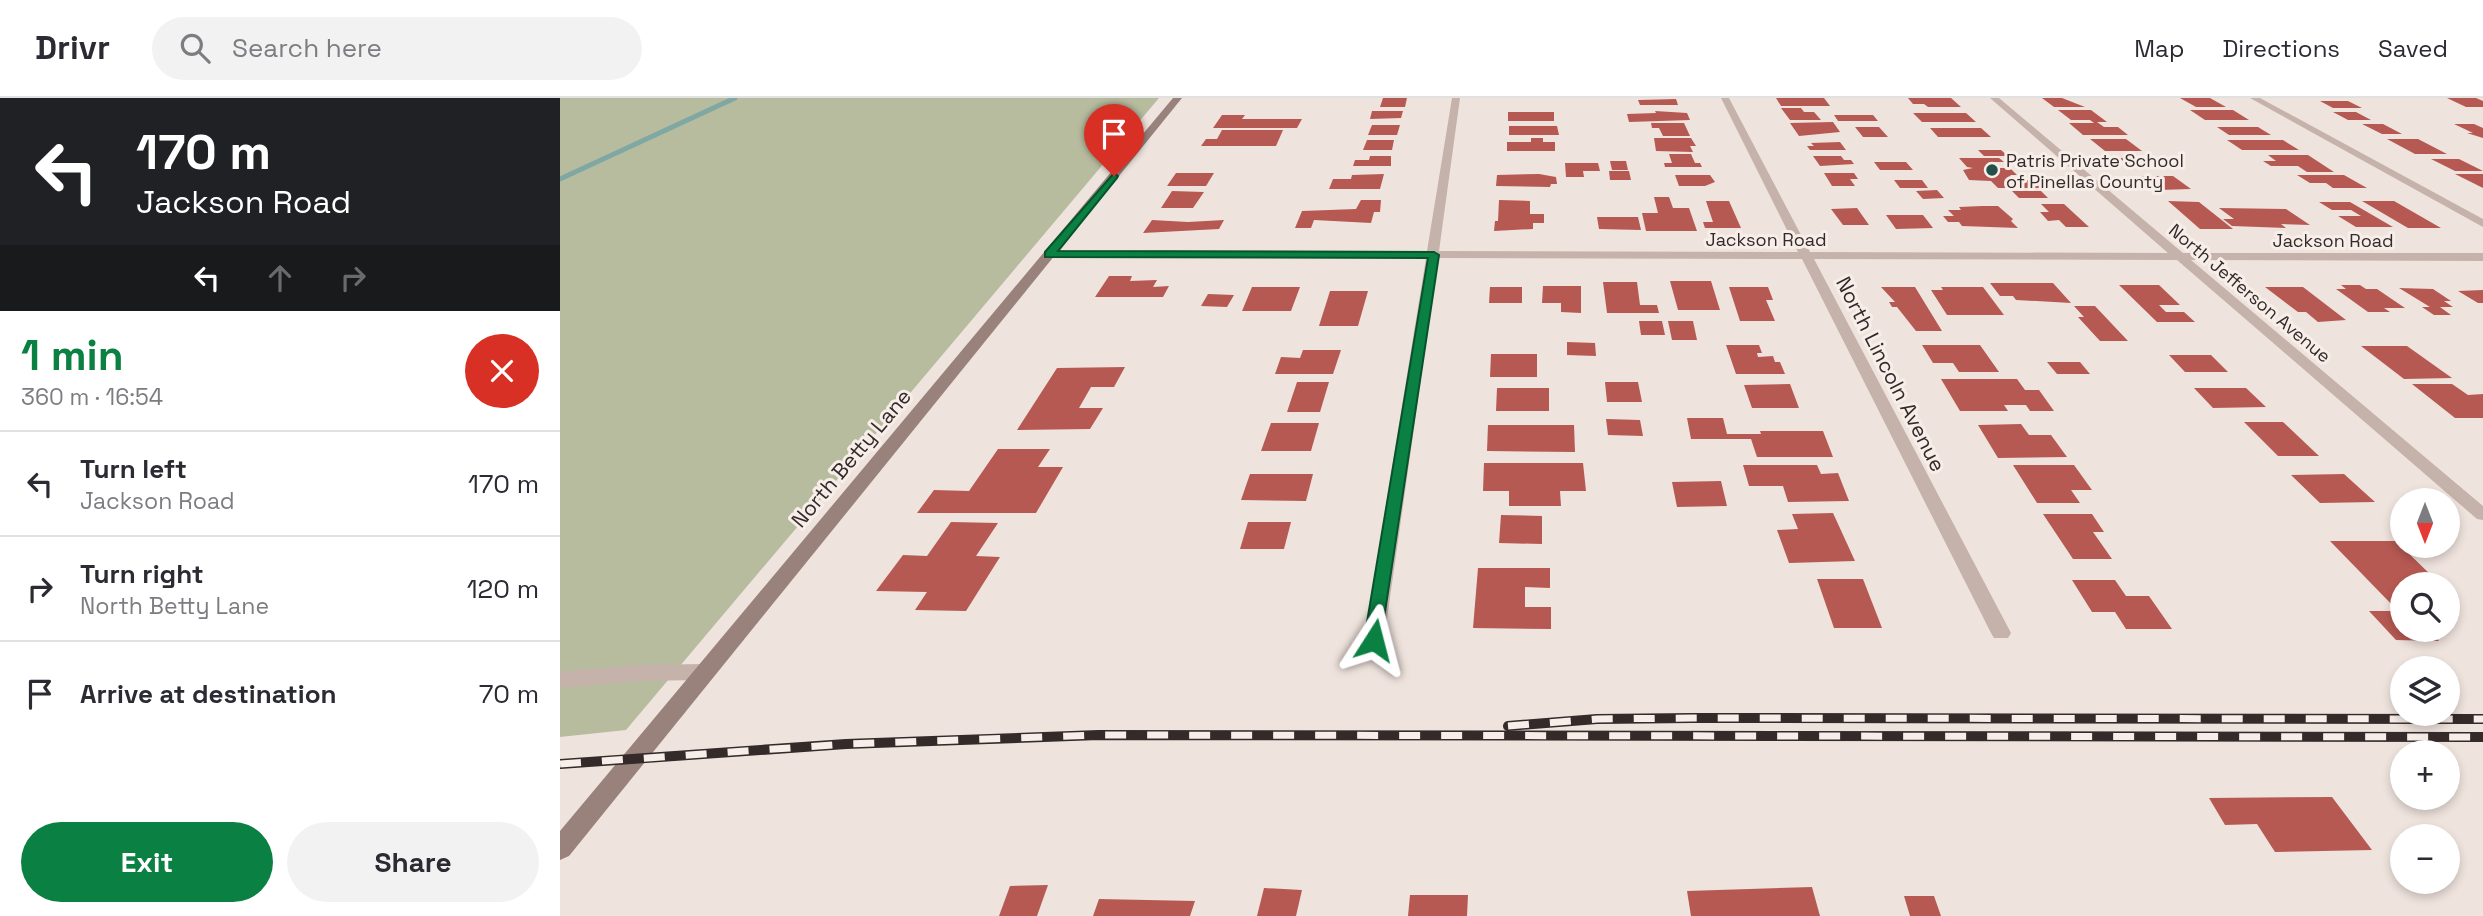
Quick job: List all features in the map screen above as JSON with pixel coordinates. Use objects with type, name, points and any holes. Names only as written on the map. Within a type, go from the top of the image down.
[{"type":"street","name":"North Betty Lane","points":[[560,849],[1178,98]]},
{"type":"street","points":[[1374,640],[1456,98]]},
{"type":"street","name":"North Lincoln Avenue","points":[[1724,98],[2001,633]]},
{"type":"street","name":"North Jefferson Avenue","points":[[1994,98],[2483,515]]},
{"type":"street","points":[[2255,98],[2483,224]]},
{"type":"street","name":"Jackson Road","points":[[1049,254],[2483,257]]},
{"type":"street","points":[[560,680],[636,673],[704,672]]},
{"type":"green space","points":[[560,98],[1159,98],[626,730],[560,737]]},
{"type":"building","points":[[1383,98],[1407,98],[1405,107],[1380,107]]},
{"type":"building","points":[[1776,98],[1824,98],[1830,106],[1781,106]]},
{"type":"building","points":[[1908,98],[1951,98],[1961,107],[1928,107],[1924,104],[1913,104]]},
{"type":"building","points":[[2042,98],[2062,98],[2085,107],[2054,107]]},
{"type":"building","points":[[2180,98],[2210,98],[2226,107],[2196,107]]},
{"type":"building","points":[[2447,98],[2476,98],[2483,101],[2483,107],[2466,107]]},
{"type":"building","points":[[1676,99],[1678,105],[1640,105],[1638,100]]},
{"type":"building","points":[[2320,101],[2348,101],[2362,108],[2333,108]]},
{"type":"building","points":[[1781,108],[1801,108],[1804,112],[1814,112],[1821,120],[1790,120]]},
{"type":"building","points":[[2058,110],[2091,110],[2107,122],[2097,122],[2104,127],[2118,127],[2128,135],[2083,135],[2069,123],[2094,123],[2090,120],[2071,120]]},
{"type":"building","points":[[2190,110],[2233,110],[2249,120],[2205,120]]},
{"type":"building","points":[[1372,111],[1403,111],[1401,118],[1370,119]]},
{"type":"building","points":[[1655,111],[1687,113],[1690,120],[1629,122],[1627,114],[1656,113]]},
{"type":"building","points":[[1508,112],[1554,112],[1554,121],[1508,121]]},
{"type":"building","points":[[2333,112],[2356,112],[2371,120],[2348,120]]},
{"type":"building","points":[[1913,113],[1966,113],[1976,122],[1922,122]]},
{"type":"building","points":[[1222,115],[1245,115],[1242,119],[1302,119],[1297,128],[1213,128]]},
{"type":"building","points":[[1834,115],[1873,115],[1878,121],[1838,121]]},
{"type":"building","points":[[1833,122],[1840,132],[1799,136],[1790,123]]},
{"type":"building","points":[[1651,123],[1684,123],[1690,136],[1663,136],[1659,128],[1652,128]]},
{"type":"building","points":[[2362,124],[2383,124],[2402,134],[2382,134]]},
{"type":"building","points":[[2454,124],[2474,124],[2483,128],[2483,138],[2467,133],[2473,133]]},
{"type":"building","points":[[1372,125],[1400,125],[1397,135],[1368,135]]},
{"type":"building","points":[[1509,126],[1557,126],[1559,135],[1509,135]]},
{"type":"building","points":[[1855,127],[1879,127],[1888,137],[1863,137]]},
{"type":"building","points":[[2217,127],[2258,127],[2271,135],[2229,135]]},
{"type":"building","points":[[1930,128],[1981,128],[1991,137],[1938,137]]},
{"type":"building","points":[[1222,130],[1283,130],[1276,146],[1201,146],[1206,139],[1217,139]]},
{"type":"building","points":[[1531,138],[1555,142],[1555,151],[1507,151],[1507,142],[1531,142]]},
{"type":"building","points":[[1654,138],[1691,138],[1696,146],[1690,146],[1693,152],[1656,151]]},
{"type":"building","points":[[2090,139],[2126,139],[2142,151],[2105,151]]},
{"type":"building","points":[[2387,139],[2418,139],[2447,154],[2415,154]]},
{"type":"building","points":[[1367,140],[1394,140],[1392,150],[1363,150]]},
{"type":"building","points":[[2227,140],[2283,140],[2299,150],[2242,150]]},
{"type":"building","points":[[1840,142],[1846,150],[1810,150],[1807,146],[1814,146],[1811,143]]},
{"type":"building","points":[[1978,150],[2001,150],[2008,156],[1984,156]]},
{"type":"building","points":[[1669,154],[1691,154],[1695,163],[1700,163],[1702,167],[1665,167],[1664,163],[1672,163]]},
{"type":"building","points":[[2268,155],[2308,155],[2334,172],[2307,172],[2298,166],[2271,166],[2263,161],[2276,161]]},
{"type":"building","points":[[1370,156],[1391,156],[1391,166],[1353,166],[1355,160],[1369,160]]},
{"type":"building","points":[[1813,156],[1841,156],[1854,164],[1820,166]]},
{"type":"building","points":[[1959,158],[1999,158],[2004,162],[1991,162],[1997,168],[2010,168],[2017,175],[2010,175],[2014,180],[2040,180],[2048,188],[1998,188],[1991,181],[1969,180],[1963,170],[1973,168],[1967,167]]},
{"type":"building","points":[[2119,158],[2145,158],[2157,166],[2130,166]]},
{"type":"building","points":[[2431,159],[2459,159],[2483,171],[2455,171]]},
{"type":"building","points":[[1610,161],[1626,161],[1628,170],[1612,170]]},
{"type":"building","points":[[1874,162],[1906,162],[1913,170],[1880,170]]},
{"type":"building","points":[[1565,163],[1598,163],[1600,171],[1583,171],[1584,177],[1566,177]]},
{"type":"building","points":[[1609,171],[1629,171],[1631,180],[1610,180]]},
{"type":"building","points":[[1176,173],[1214,173],[1206,186],[1167,186]]},
{"type":"building","points":[[1824,173],[1854,173],[1858,179],[1850,179],[1855,186],[1832,186]]},
{"type":"building","points":[[1384,174],[1380,189],[1329,189],[1333,179],[1351,179],[1352,175]]},
{"type":"building","points":[[1539,174],[1556,177],[1557,184],[1551,184],[1550,187],[1496,186],[1497,175]]},
{"type":"building","points":[[2455,174],[2483,174],[2483,188]]},
{"type":"building","points":[[1675,175],[1710,175],[1715,182],[1705,186],[1679,186]]},
{"type":"building","points":[[2297,175],[2344,175],[2367,188],[2333,188],[2326,183],[2310,183]]},
{"type":"building","points":[[2142,176],[2173,176],[2191,189],[2159,190]]},
{"type":"building","points":[[1894,180],[1922,180],[1928,188],[1900,188]]},
{"type":"building","points":[[1937,190],[1944,198],[1923,199],[1916,191]]},
{"type":"building","points":[[1172,191],[1204,192],[1193,208],[1161,208]]},
{"type":"building","points":[[2012,191],[2041,191],[2048,198],[2019,198]]},
{"type":"building","points":[[1654,197],[1669,197],[1673,208],[1689,208],[1697,231],[1646,231],[1642,213],[1658,213]]},
{"type":"building","points":[[1361,200],[1381,200],[1380,212],[1374,212],[1371,223],[1314,220],[1311,228],[1295,228],[1302,211],[1356,209]]},
{"type":"building","points":[[1499,200],[1530,201],[1530,214],[1544,214],[1544,223],[1533,223],[1533,229],[1494,231],[1495,221],[1498,221]]},
{"type":"building","points":[[1706,201],[1729,201],[1741,228],[1705,228],[1703,222],[1713,222]]},
{"type":"building","points":[[2168,201],[2199,202],[2233,229],[2200,229]]},
{"type":"building","points":[[2362,201],[2394,201],[2441,228],[2408,228]]},
{"type":"building","points":[[2319,202],[2350,202],[2393,227],[2356,227],[2338,216],[2361,216],[2351,210],[2332,210]]},
{"type":"building","points":[[2041,204],[2064,204],[2089,227],[2066,227],[2059,220],[2048,221],[2040,212],[2049,212]]},
{"type":"building","points":[[1998,206],[2013,219],[2011,221],[2018,228],[1962,226],[1959,222],[1948,222],[1943,216],[1954,216],[1948,210],[1961,210],[1959,207]]},
{"type":"building","points":[[1857,208],[1869,225],[1843,225],[1831,209]]},
{"type":"building","points":[[2219,208],[2286,209],[2310,225],[2281,224],[2286,228],[2232,226],[2223,219],[2234,219]]},
{"type":"building","points":[[1886,215],[1923,215],[1933,228],[1896,229]]},
{"type":"building","points":[[1597,217],[1638,217],[1641,230],[1599,229]]},
{"type":"building","points":[[1152,220],[1224,220],[1219,229],[1143,233]]},
{"type":"building","points":[[1109,276],[1132,276],[1130,281],[1157,280],[1153,287],[1169,286],[1163,297],[1095,297]]},
{"type":"building","points":[[1670,281],[1711,281],[1720,310],[1678,310]]},
{"type":"building","points":[[1603,282],[1637,282],[1640,305],[1657,305],[1659,313],[1607,313]]},
{"type":"building","points":[[1990,283],[2053,283],[2071,303],[2016,300],[2013,296],[2000,296]]},
{"type":"building","points":[[2119,285],[2159,285],[2180,305],[2159,305],[2166,312],[2184,312],[2195,322],[2157,322]]},
{"type":"building","points":[[2341,285],[2377,289],[2405,308],[2384,308],[2390,312],[2368,312],[2336,289],[2346,289]]},
{"type":"building","points":[[1543,286],[1581,286],[1581,313],[1561,312],[1561,303],[1542,303]]},
{"type":"building","points":[[1252,287],[1300,287],[1291,311],[1242,311]]},
{"type":"building","points":[[1490,287],[1522,287],[1522,303],[1489,303]]},
{"type":"building","points":[[1729,287],[1768,287],[1773,300],[1766,300],[1775,321],[1740,321]]},
{"type":"building","points":[[1881,287],[1915,287],[1942,331],[1916,331],[1897,307],[1892,307],[1889,302],[1895,302]]},
{"type":"building","points":[[1941,287],[1983,287],[2004,315],[1947,315],[1931,290],[1943,290]]},
{"type":"building","points":[[2265,287],[2303,287],[2346,320],[2318,322],[2306,312],[2298,312]]},
{"type":"building","points":[[2399,288],[2433,289],[2451,301],[2444,301],[2453,307],[2440,307],[2451,315],[2434,315],[2422,307],[2430,307]]},
{"type":"building","points":[[2483,290],[2483,303],[2478,303],[2458,291]]},
{"type":"building","points":[[1330,291],[1368,291],[1358,326],[1319,326]]},
{"type":"building","points":[[1208,294],[1234,295],[1227,307],[1201,306]]},
{"type":"building","points":[[2074,306],[2095,306],[2128,341],[2100,341],[2078,317],[2084,317]]},
{"type":"building","points":[[1639,321],[1662,321],[1665,335],[1641,335]]},
{"type":"building","points":[[1668,321],[1693,321],[1697,340],[1672,340]]},
{"type":"building","points":[[1567,342],[1595,343],[1596,356],[1567,355]]},
{"type":"building","points":[[1726,345],[1759,345],[1762,353],[1757,353],[1758,357],[1773,356],[1775,362],[1780,362],[1785,374],[1736,374]]},
{"type":"building","points":[[1922,345],[1980,345],[1999,372],[1959,372],[1953,363],[1933,363]]},
{"type":"building","points":[[2361,346],[2407,346],[2452,378],[2404,379]]},
{"type":"building","points":[[1303,350],[1341,350],[1333,374],[1275,374],[1281,357],[1300,358]]},
{"type":"building","points":[[1491,354],[1537,354],[1537,377],[1490,377]]},
{"type":"building","points":[[2169,355],[2211,355],[2228,372],[2185,372]]},
{"type":"building","points":[[2047,362],[2080,362],[2090,374],[2057,374]]},
{"type":"building","points":[[1125,367],[1114,387],[1091,387],[1079,408],[1103,408],[1090,429],[1017,430],[1057,368]]},
{"type":"building","points":[[1941,379],[2017,379],[2025,390],[2039,390],[2054,411],[2030,411],[2026,405],[2004,405],[2008,411],[1960,411]]},
{"type":"building","points":[[1297,382],[1329,382],[1320,412],[1287,412]]},
{"type":"building","points":[[1605,382],[1638,382],[1642,402],[1607,402]]},
{"type":"building","points":[[1790,384],[1799,408],[1752,408],[1744,385]]},
{"type":"building","points":[[2412,384],[2452,384],[2468,395],[2483,394],[2483,418],[2455,418]]},
{"type":"building","points":[[1497,388],[1549,388],[1549,411],[1496,411]]},
{"type":"building","points":[[2194,388],[2246,388],[2266,407],[2213,408]]},
{"type":"building","points":[[1687,418],[1723,418],[1727,434],[1823,431],[1833,457],[1757,457],[1751,439],[1691,439]]},
{"type":"building","points":[[1606,419],[1640,420],[1643,436],[1608,435]]},
{"type":"building","points":[[2244,422],[2283,422],[2319,456],[2278,456]]},
{"type":"building","points":[[1271,423],[1319,423],[1311,451],[1261,451]]},
{"type":"building","points":[[2021,424],[2029,435],[2051,435],[2067,457],[1998,458],[1978,425]]},
{"type":"building","points":[[1488,425],[1574,425],[1575,452],[1487,451]]},
{"type":"building","points":[[998,449],[1050,449],[1038,467],[1063,467],[1036,513],[917,513],[934,490],[969,491]]},
{"type":"building","points":[[1484,463],[1583,463],[1586,491],[1560,491],[1561,506],[1509,506],[1509,491],[1483,491]]},
{"type":"building","points":[[1743,465],[1817,465],[1821,474],[1838,473],[1849,501],[1788,502],[1783,486],[1749,486]]},
{"type":"building","points":[[2013,465],[2074,465],[2092,490],[2071,490],[2080,503],[2037,503]]},
{"type":"building","points":[[1250,474],[1313,474],[1306,501],[1241,500]]},
{"type":"building","points":[[2344,474],[2375,502],[2320,503],[2291,475]]},
{"type":"building","points":[[1721,481],[1727,506],[1677,507],[1672,482]]},
{"type":"building","points":[[1833,513],[1855,561],[1789,563],[1777,530],[1798,529],[1792,514]]},
{"type":"building","points":[[2043,514],[2092,514],[2104,532],[2093,532],[2112,559],[2073,559]]},
{"type":"building","points":[[1501,515],[1542,516],[1542,544],[1499,543]]},
{"type":"building","points":[[951,522],[998,523],[976,556],[1000,557],[966,611],[915,610],[927,592],[876,591],[903,555],[927,556]]},
{"type":"building","points":[[1248,522],[1291,522],[1284,549],[1240,549]]},
{"type":"building","points":[[2330,541],[2390,541],[2390,558],[2413,558],[2428,572],[2390,572],[2390,603]]},
{"type":"building","points":[[1478,568],[1550,568],[1550,588],[1525,587],[1525,607],[1551,607],[1551,629],[1473,628]]},
{"type":"building","points":[[1817,579],[1863,579],[1882,628],[1834,628]]},
{"type":"building","points":[[2072,580],[2115,580],[2126,596],[2149,596],[2172,629],[2126,629],[2115,612],[2092,612]]},
{"type":"building","points":[[2369,611],[2390,611],[2390,634]]},
{"type":"building","points":[[2332,797],[2372,850],[2275,852],[2257,824],[2225,825],[2209,798]]},
{"type":"building","points":[[1048,885],[1037,916],[999,916],[1010,886]]},
{"type":"building","points":[[1812,887],[1820,916],[1691,916],[1687,891]]},
{"type":"building","points":[[1264,888],[1302,890],[1296,916],[1257,916]]},
{"type":"building","points":[[1410,895],[1468,895],[1467,916],[1408,916]]},
{"type":"building","points":[[1904,896],[1934,896],[1941,916],[1910,916]]},
{"type":"building","points":[[1099,899],[1195,901],[1190,916],[1093,916]]},
{"type":"waterway","points":[[560,179],[735,98]]},
{"type":"railway","points":[[1508,726],[1597,719],[1692,718],[2483,719]]},
{"type":"railway","points":[[560,764],[846,744],[1099,735],[2483,737]]},
{"type":"place","name":"Patris Private School of Pinellas County","points":[[1992,170]]},
{"type":"route","points":[[1114,176],[1049,254],[1434,255],[1374,640]]}]
